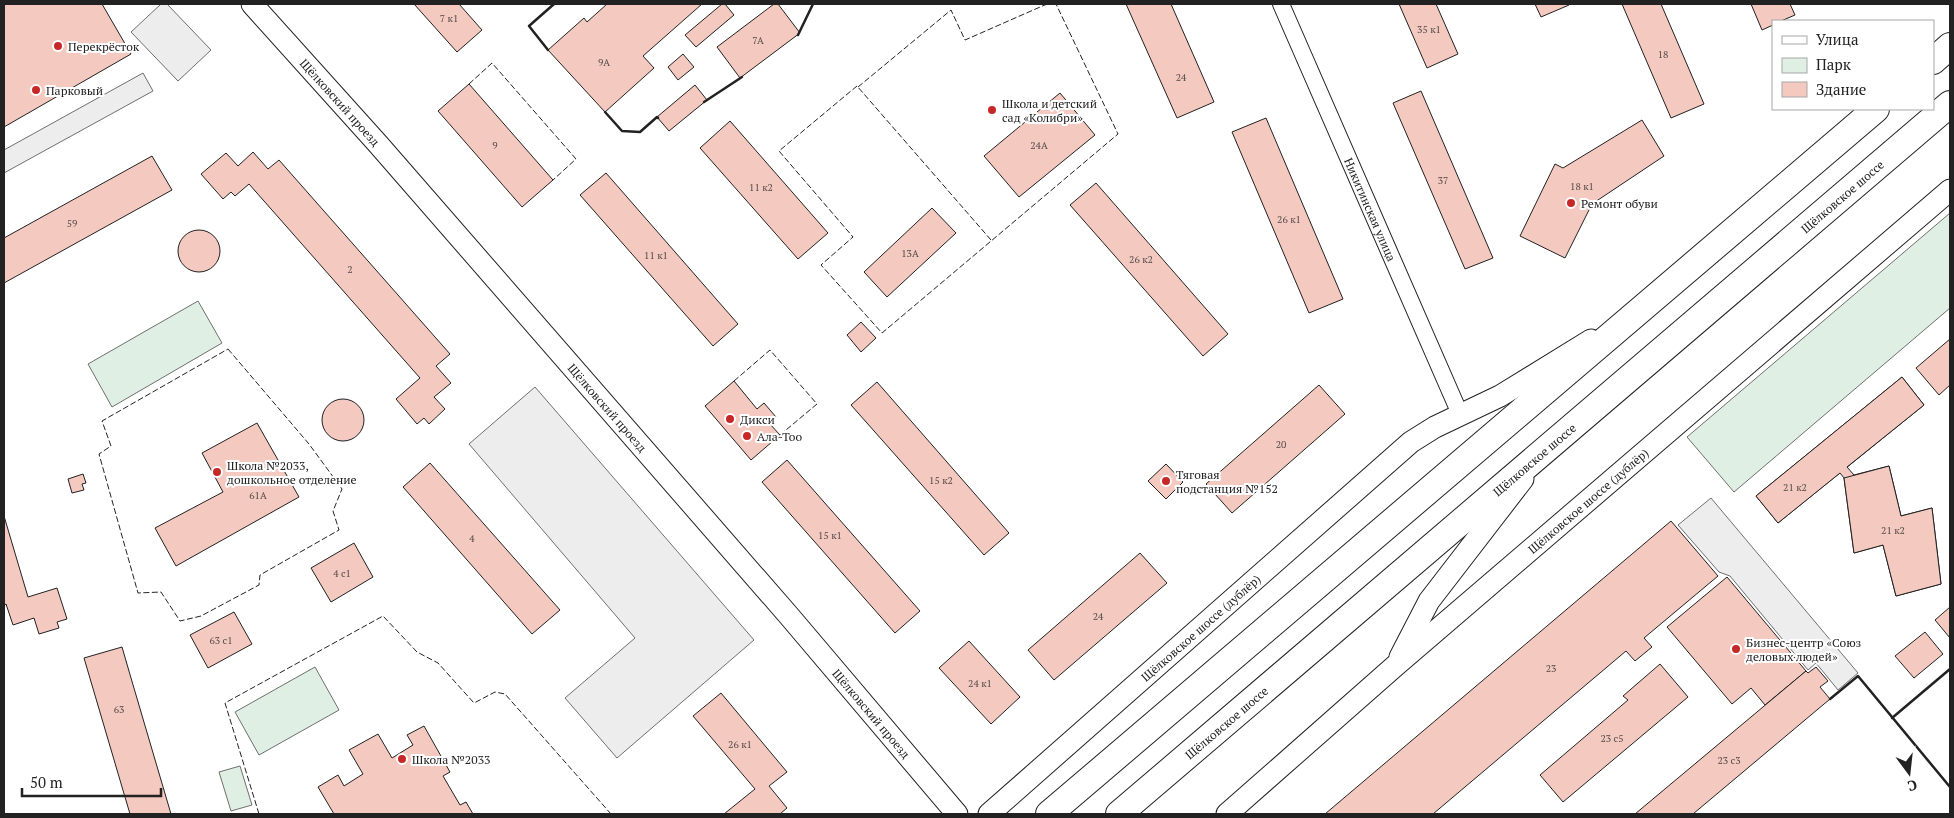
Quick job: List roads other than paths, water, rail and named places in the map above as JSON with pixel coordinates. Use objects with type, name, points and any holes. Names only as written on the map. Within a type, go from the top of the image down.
[{"type":"main road","points":[[1934,60],[1950,46]]},
{"type":"main road","name":"Щёлковское шоссе","points":[[1119,814],[1950,104]]},
{"type":"main road","points":[[1049,814],[1875,110]]},
{"type":"street","name":"Щёлковский проезд","points":[[252,4],[392,158],[958,814]]},
{"type":"street","name":"Никитинская улица","points":[[1281,4],[1460,414]]},
{"type":"street","name":"Щёлковское шоссе (дублёр)","points":[[1227,814],[1396,666],[1950,190]]},
{"type":"street","name":"Щёлковское шоссе (дублёр)","points":[[988,814],[1411,442],[1460,414],[1500,396],[1646,305]]},
{"type":"street","points":[[1396,666],[1429,601],[1540,456]]},
{"type":"place","name":"Перекрёсток","points":[[58,46]]},
{"type":"place","name":"Парковый","points":[[36,90]]},
{"type":"place","name":"Школа и детский сад «Колибри»","points":[[992,110]]},
{"type":"place","name":"Ремонт обуви","points":[[1571,203]]},
{"type":"place","name":"Дикси","points":[[730,419]]},
{"type":"place","name":"Ала-Тоо","points":[[747,436]]},
{"type":"place","name":"Школа №2033, дошкольное отделение","points":[[217,472]]},
{"type":"place","name":"Тяговая подстанция №152","points":[[1166,481]]},
{"type":"place","name":"Бизнес-центр «Союз деловых людей»","points":[[1736,649]]},
{"type":"place","name":"Школа №2033","points":[[402,759]]}]
